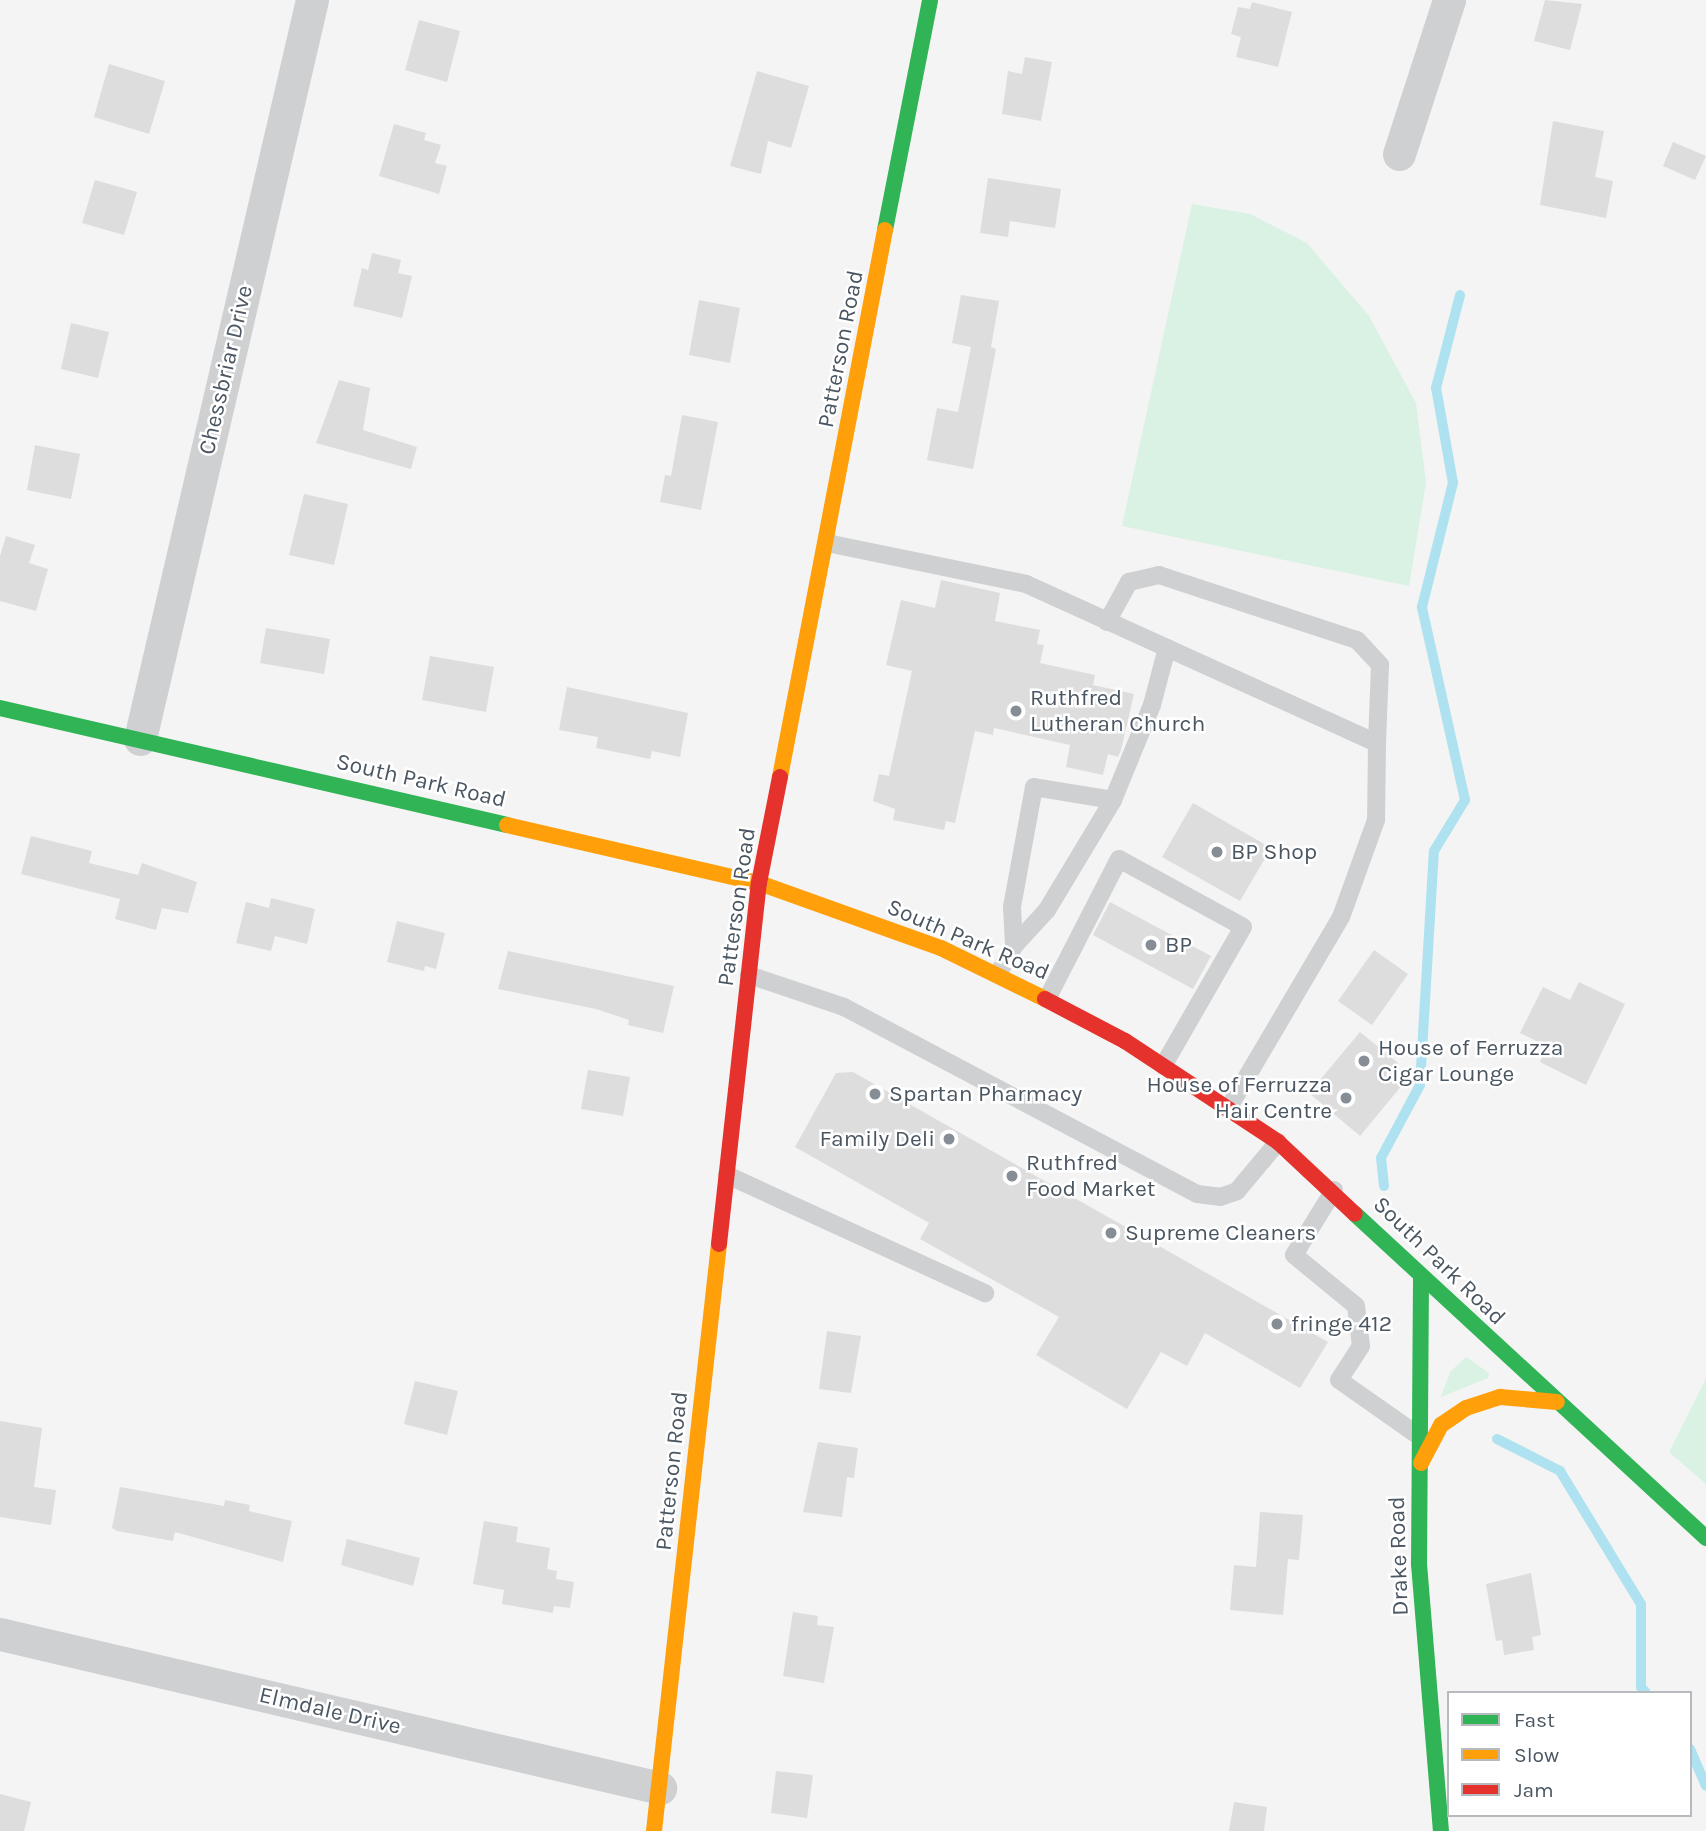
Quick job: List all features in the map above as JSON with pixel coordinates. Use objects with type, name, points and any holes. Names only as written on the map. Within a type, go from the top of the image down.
[{"type":"street","name":"Chessbriar Drive","points":[[140,739],[312,0]]},
{"type":"street","name":"Patterson Road","points":[[654,1831],[760,883],[930,0]]},
{"type":"street","points":[[1399,154],[1449,0]]},
{"type":"street","name":"South Park Road","points":[[0,708],[760,883],[941,948],[998,974],[1163,1066],[1278,1142],[1334,1190],[1422,1279],[1706,1538]]},
{"type":"street","name":"Drake Road","points":[[1422,1279],[1419,1564],[1441,1831]]},
{"type":"street","points":[[1420,1465],[1441,1425],[1466,1408],[1500,1397],[1557,1402]]},
{"type":"street","name":"Elmdale Drive","points":[[0,1634],[660,1788]]},
{"type":"lane","points":[[827,543],[1026,584],[1377,743]]},
{"type":"lane","points":[[1107,622],[1129,582],[1159,575],[1357,640],[1380,665],[1376,820],[1340,917],[1228,1109]]},
{"type":"lane","points":[[998,974],[1014,946],[1047,910],[1113,800],[1152,705],[1167,648]]},
{"type":"lane","points":[[1014,946],[1012,907],[1034,787],[1113,800]]},
{"type":"lane","points":[[1047,999],[1119,859],[1243,927],[1163,1066]]},
{"type":"lane","points":[[749,975],[844,1007],[1198,1194],[1220,1197],[1237,1191],[1278,1142]]},
{"type":"lane","points":[[727,1175],[985,1293]]},
{"type":"lane","points":[[1334,1190],[1294,1255],[1356,1306],[1361,1346],[1339,1380],[1420,1437]]},
{"type":"green space","points":[[1192,204],[1250,214],[1307,243],[1369,316],[1416,403],[1426,483],[1409,586],[1122,526]]},
{"type":"green space","points":[[1466,1357],[1489,1373],[1488,1378],[1441,1397],[1450,1372]]},
{"type":"green space","points":[[1706,1378],[1706,1484],[1669,1452]]},
{"type":"building","points":[[1545,0],[1582,4],[1570,50],[1534,41]]},
{"type":"building","points":[[1252,2],[1292,12],[1278,67],[1236,57],[1241,37],[1231,34],[1238,7],[1250,9]]},
{"type":"building","points":[[419,20],[460,31],[447,82],[405,70]]},
{"type":"building","points":[[1025,57],[1052,62],[1041,121],[1002,114],[1008,71],[1022,74]]},
{"type":"building","points":[[109,64],[165,81],[149,134],[94,117]]},
{"type":"building","points":[[757,71],[809,86],[791,148],[768,141],[761,174],[730,166]]},
{"type":"building","points":[[1553,121],[1604,131],[1595,177],[1613,181],[1606,218],[1540,205]]},
{"type":"building","points":[[394,124],[426,133],[424,140],[441,145],[435,163],[447,166],[439,194],[379,176]]},
{"type":"building","points":[[1673,142],[1706,156],[1695,180],[1663,166]]},
{"type":"building","points":[[988,178],[1061,189],[1055,228],[1010,221],[1008,237],[980,233]]},
{"type":"building","points":[[95,180],[137,192],[124,235],[82,223]]},
{"type":"building","points":[[372,253],[401,260],[398,273],[412,276],[402,318],[353,306],[362,268],[368,270]]},
{"type":"building","points":[[961,295],[999,301],[991,347],[996,349],[973,469],[927,460],[937,408],[958,412],[971,347],[952,343]]},
{"type":"building","points":[[699,300],[740,308],[730,363],[689,355]]},
{"type":"building","points":[[71,323],[109,332],[98,378],[61,369]]},
{"type":"building","points":[[339,380],[370,388],[363,430],[417,447],[411,469],[316,443]]},
{"type":"building","points":[[682,415],[718,422],[701,510],[660,502],[665,475],[671,476]]},
{"type":"building","points":[[35,445],[80,454],[71,499],[27,490]]},
{"type":"building","points":[[304,494],[348,504],[334,565],[289,555]]},
{"type":"building","points":[[6,536],[35,545],[29,563],[48,569],[36,611],[0,601],[0,556]]},
{"type":"building","name":"Ruthfred Lutheran Church","points":[[941,580],[1000,593],[995,621],[1040,630],[1037,644],[1044,645],[1040,663],[1095,675],[1093,685],[1134,694],[1121,750],[1118,757],[1108,754],[1103,775],[1066,767],[1070,745],[994,728],[993,735],[975,731],[955,823],[946,821],[944,830],[893,820],[895,809],[873,801],[879,774],[889,776],[912,671],[886,665],[901,600],[935,608]]},
{"type":"building","points":[[266,628],[330,639],[324,674],[260,663]]},
{"type":"building","points":[[430,656],[494,667],[486,712],[422,700]]},
{"type":"building","points":[[567,687],[688,713],[680,757],[652,751],[650,759],[596,748],[598,737],[559,730]]},
{"type":"building","name":"BP Shop","points":[[1193,803],[1271,848],[1240,901],[1162,857]]},
{"type":"building","points":[[31,836],[92,851],[89,863],[138,875],[142,863],[197,882],[188,913],[162,908],[156,930],[115,919],[120,899],[21,874]]},
{"type":"building","points":[[271,898],[315,909],[307,944],[275,936],[271,951],[236,943],[246,902],[269,908]]},
{"type":"building","name":"BP","points":[[1110,902],[1211,956],[1193,989],[1093,935]]},
{"type":"building","points":[[397,921],[445,933],[436,969],[425,966],[424,971],[387,962]]},
{"type":"building","points":[[1374,950],[1408,974],[1372,1025],[1338,1001]]},
{"type":"building","points":[[508,951],[674,986],[663,1033],[628,1025],[629,1020],[596,1009],[498,989]]},
{"type":"building","points":[[1579,982],[1625,1004],[1586,1085],[1540,1062],[1547,1046],[1520,1033],[1543,987],[1570,1000]]},
{"type":"building","points":[[1360,1032],[1398,1063],[1390,1073],[1403,1084],[1360,1136],[1309,1093]]},
{"type":"building","points":[[588,1070],[630,1077],[623,1116],[581,1109]]},
{"type":"building","points":[[853,1072],[1328,1342],[1300,1388],[1205,1333],[1187,1366],[1161,1352],[1127,1409],[1036,1355],[1059,1317],[920,1239],[929,1223],[795,1147],[836,1073]]},
{"type":"building","points":[[827,1331],[861,1336],[851,1393],[819,1389]]},
{"type":"building","points":[[415,1381],[458,1391],[447,1435],[404,1424]]},
{"type":"building","points":[[0,1421],[42,1428],[34,1487],[56,1490],[51,1525],[0,1517]]},
{"type":"building","points":[[818,1442],[858,1448],[854,1478],[847,1477],[842,1517],[803,1512]]},
{"type":"building","points":[[120,1487],[224,1506],[225,1500],[250,1505],[249,1511],[292,1521],[283,1562],[175,1532],[173,1541],[117,1531],[112,1528]]},
{"type":"building","points":[[1260,1512],[1303,1515],[1299,1560],[1288,1559],[1283,1615],[1230,1610],[1234,1565],[1256,1567]]},
{"type":"building","points":[[484,1521],[518,1527],[516,1542],[550,1548],[547,1569],[557,1571],[556,1579],[574,1582],[570,1608],[554,1606],[553,1613],[502,1604],[504,1590],[473,1584]]},
{"type":"building","points":[[347,1539],[420,1558],[413,1586],[341,1565]]},
{"type":"building","points":[[1531,1573],[1541,1635],[1532,1637],[1534,1650],[1504,1655],[1502,1640],[1496,1641],[1486,1584]]},
{"type":"building","points":[[793,1612],[818,1616],[817,1625],[834,1627],[824,1683],[783,1676]]},
{"type":"building","points":[[776,1771],[813,1775],[807,1818],[771,1813]]},
{"type":"building","points":[[0,1794],[31,1802],[24,1831],[0,1831]]},
{"type":"building","points":[[1234,1802],[1267,1807],[1264,1831],[1229,1831]]},
{"type":"waterway","points":[[1384,1186],[1381,1158],[1420,1085],[1434,851],[1465,800],[1422,607],[1453,483],[1436,388],[1460,295]]},
{"type":"waterway","points":[[1497,1439],[1560,1471],[1641,1604],[1641,1687],[1644,1691]]},
{"type":"waterway","points":[[1692,1754],[1706,1786]]},
{"type":"traffic: fast","points":[[885,230],[930,0]]},
{"type":"traffic: fast","points":[[0,708],[507,825]]},
{"type":"traffic: fast","points":[[1355,1214],[1706,1538]]},
{"type":"traffic: fast","points":[[1421,1279],[1419,1564],[1441,1831]]},
{"type":"traffic: slow","points":[[780,777],[885,230]]},
{"type":"traffic: slow","points":[[507,825],[759,883],[941,948],[1045,999]]},
{"type":"traffic: slow","points":[[654,1831],[719,1244]]},
{"type":"traffic: slow","points":[[1421,1463],[1441,1425],[1466,1408],[1500,1397],[1557,1402]]},
{"type":"traffic: jam","points":[[719,1244],[759,883],[780,777]]},
{"type":"traffic: jam","points":[[1045,999],[1125,1041],[1278,1142],[1355,1214]]},
{"type":"place","name":"Ruthfred Lutheran Church","points":[[1016,711]]},
{"type":"place","name":"BP Shop","points":[[1217,852]]},
{"type":"place","name":"BP","points":[[1151,945]]},
{"type":"place","name":"House of Ferruzza Cigar Lounge","points":[[1364,1061]]},
{"type":"place","name":"Spartan Pharmacy","points":[[875,1094]]},
{"type":"place","name":"House of Ferruzza Hair Centre","points":[[1346,1098]]},
{"type":"place","name":"Family Deli","points":[[949,1139]]},
{"type":"place","name":"Ruthfred Food Market","points":[[1012,1176]]},
{"type":"place","name":"Supreme Cleaners","points":[[1111,1233]]},
{"type":"place","name":"fringe 412","points":[[1277,1324]]}]
